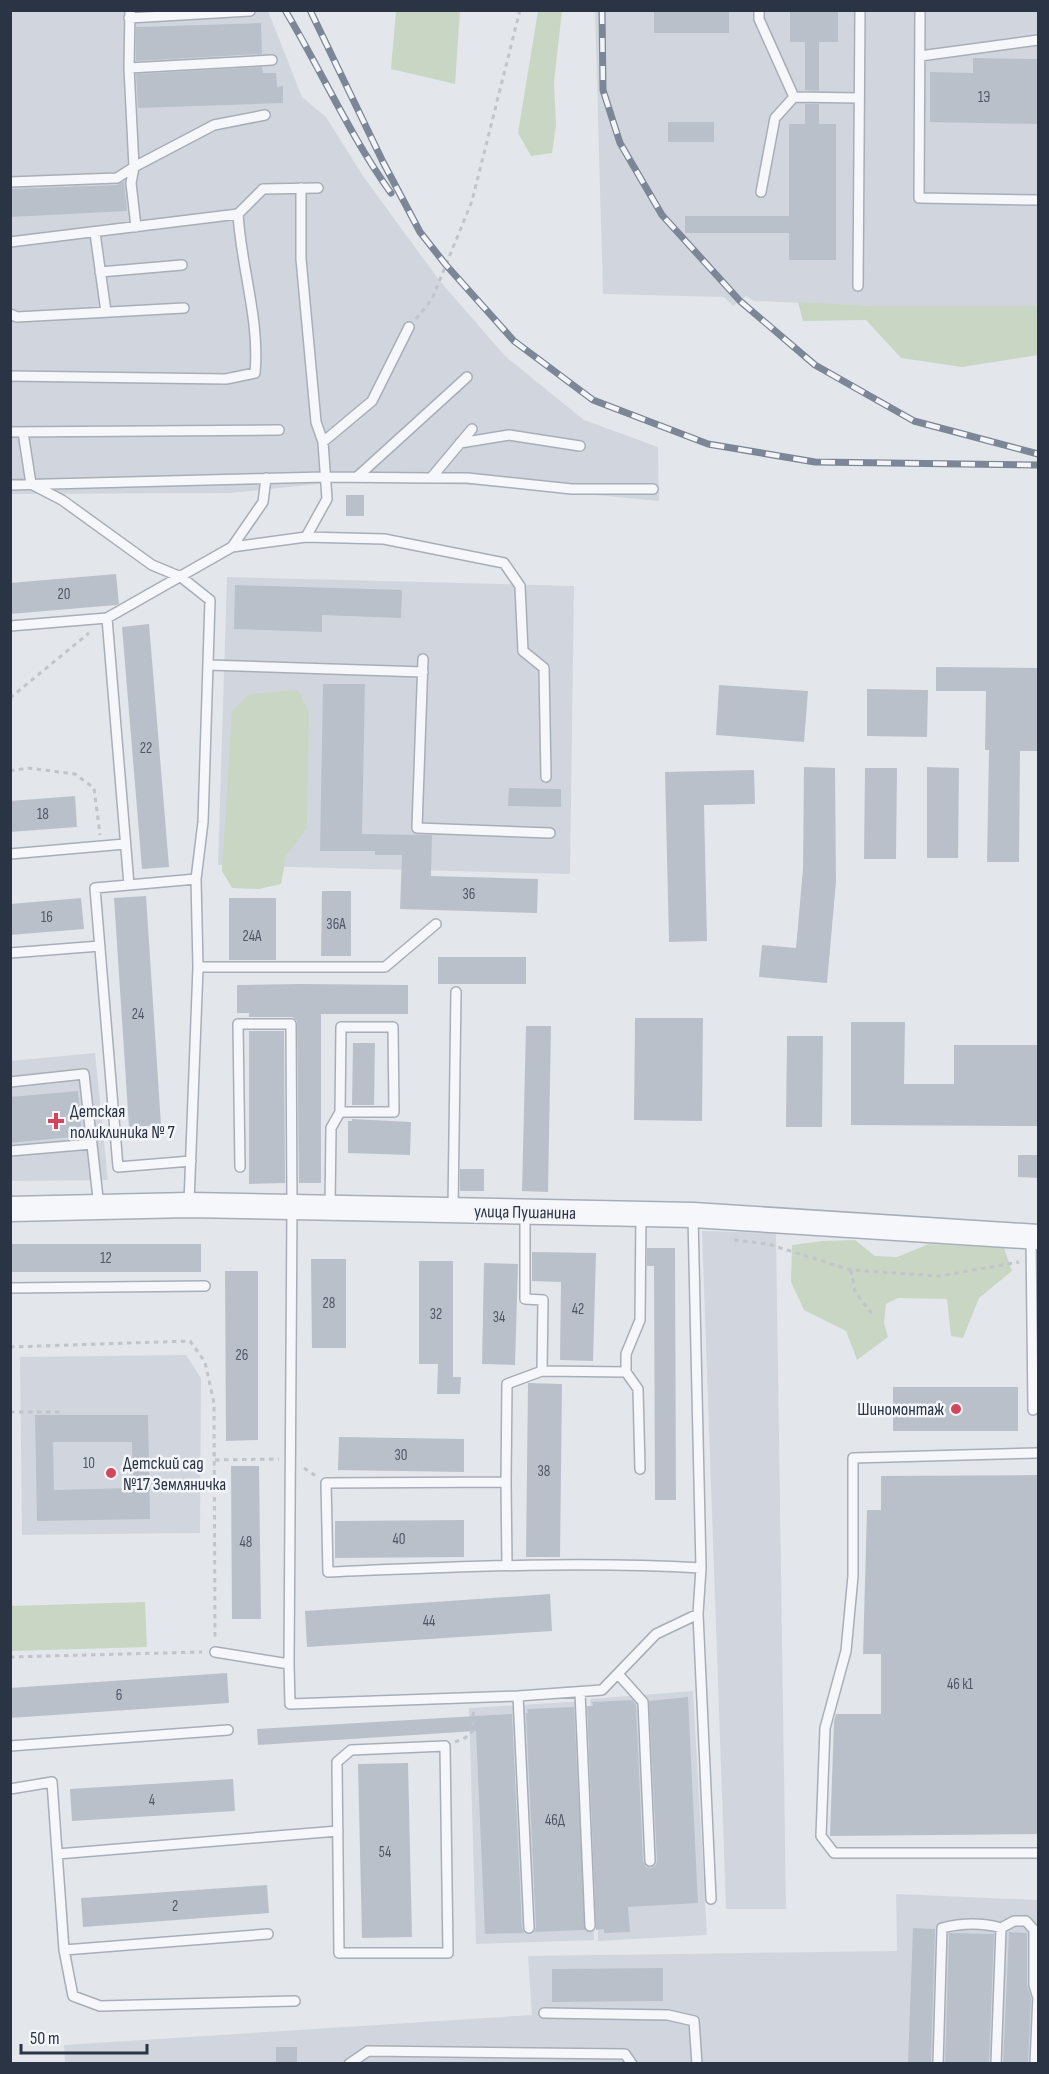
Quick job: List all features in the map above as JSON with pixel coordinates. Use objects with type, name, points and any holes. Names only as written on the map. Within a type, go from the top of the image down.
[{"type":"street","name":"улица Пушанина","points":[[10,1209],[189,1205],[693,1215],[1035,1249]]},
{"type":"lane","points":[[136,227],[131,183],[134,167],[129,14],[250,10]]},
{"type":"lane","points":[[759,10],[759,19],[794,97]]},
{"type":"lane","points":[[858,286],[860,10]]},
{"type":"lane","points":[[920,10],[920,198],[1038,200]]},
{"type":"lane","points":[[920,56],[1038,40]]},
{"type":"lane","points":[[129,68],[272,60]]},
{"type":"lane","points":[[761,192],[775,118],[794,97],[860,98]]},
{"type":"lane","points":[[10,182],[117,178],[214,125],[265,115]]},
{"type":"lane","points":[[301,188],[301,259],[316,422],[323,442],[327,500],[306,537]]},
{"type":"lane","points":[[10,242],[238,214],[263,189],[318,188]]},
{"type":"lane","points":[[10,376],[226,379],[255,373],[257,347],[239,238],[238,214]]},
{"type":"lane","points":[[94,233],[106,312]]},
{"type":"lane","points":[[100,272],[182,265]]},
{"type":"lane","points":[[10,314],[17,317],[184,308]]},
{"type":"lane","points":[[323,442],[372,401],[409,327]]},
{"type":"lane","points":[[357,477],[467,377]]},
{"type":"lane","points":[[431,478],[472,429]]},
{"type":"lane","points":[[10,432],[279,430]]},
{"type":"lane","points":[[23,432],[31,484]]},
{"type":"lane","points":[[460,443],[509,435],[580,446]]},
{"type":"lane","points":[[10,485],[357,477],[467,478],[572,489],[653,489]]},
{"type":"lane","points":[[232,547],[263,502],[266,478]]},
{"type":"lane","points":[[31,484],[62,500],[152,565],[182,577],[210,600],[203,822],[196,879],[198,967],[189,1205]]},
{"type":"lane","points":[[10,626],[107,618],[232,547],[306,537],[384,538],[504,563],[520,586],[523,651],[544,668],[546,777]]},
{"type":"lane","points":[[107,618],[129,885]]},
{"type":"lane","points":[[423,659],[417,828],[550,833]]},
{"type":"lane","points":[[208,664],[423,672]]},
{"type":"lane","points":[[10,854],[126,844]]},
{"type":"lane","points":[[191,1161],[118,1167],[95,888],[196,879]]},
{"type":"lane","points":[[198,967],[385,967],[436,924]]},
{"type":"lane","points":[[10,953],[100,946]]},
{"type":"lane","points":[[453,1211],[456,992]]},
{"type":"lane","points":[[240,1167],[238,1024],[291,1024],[290,1704],[518,1696],[602,1690],[656,1634],[699,1614]]},
{"type":"lane","points":[[330,1209],[331,1128],[340,1112],[341,1028],[393,1027],[394,1112],[340,1112]]},
{"type":"lane","points":[[10,1082],[84,1074],[99,1207]]},
{"type":"lane","points":[[10,1151],[92,1144]]},
{"type":"lane","points":[[525,1212],[525,1299],[543,1300],[542,1371]]},
{"type":"lane","points":[[640,1469],[638,1389],[626,1372],[626,1354],[640,1320],[641,1214]]},
{"type":"lane","points":[[693,1215],[701,1568],[699,1614],[711,1899]]},
{"type":"lane","points":[[1033,1410],[1035,1249]]},
{"type":"lane","points":[[10,1288],[205,1286]]},
{"type":"lane","points":[[507,1565],[507,1384],[542,1371],[626,1372]]},
{"type":"lane","points":[[1038,1453],[853,1458],[853,1576],[846,1650],[825,1728],[821,1836],[834,1853],[1038,1853]]},
{"type":"lane","points":[[506,1482],[326,1483],[328,1572],[507,1565],[626,1564],[701,1568]]},
{"type":"lane","points":[[215,1652],[289,1664]]},
{"type":"lane","points":[[618,1674],[643,1702],[650,1861]]},
{"type":"lane","points":[[580,1692],[590,1926]]},
{"type":"lane","points":[[518,1696],[529,1929]]},
{"type":"lane","points":[[10,1746],[228,1730]]},
{"type":"lane","points":[[445,1746],[448,1953],[339,1953],[337,1762],[351,1750],[445,1746]]},
{"type":"lane","points":[[10,1789],[52,1782],[64,1950],[73,1996],[100,2006],[295,2001]]},
{"type":"lane","points":[[57,1854],[338,1831]]},
{"type":"lane","points":[[938,2064],[942,1928],[961,1924],[985,1924],[1001,1929],[1014,1921],[1026,1921],[1034,1930],[1034,1985],[1038,1995],[1035,2064]]},
{"type":"lane","points":[[996,2064],[1001,1929]]},
{"type":"lane","points":[[64,1950],[268,1934]]},
{"type":"lane","points":[[544,2013],[668,2015],[694,2021],[697,2064]]},
{"type":"lane","points":[[349,2064],[368,2051],[625,2054],[632,2064]]},
{"type":"path","points":[[409,327],[432,299],[472,201],[520,10]]},
{"type":"path","points":[[10,698],[107,618]]},
{"type":"path","points":[[10,771],[28,768],[75,774],[94,788],[102,846]]},
{"type":"path","points":[[725,1238],[768,1244],[851,1270],[940,1276],[1035,1249]]},
{"type":"path","points":[[851,1270],[855,1292],[872,1314]]},
{"type":"path","points":[[10,1347],[190,1341],[205,1362],[214,1403],[215,1652],[10,1657]]},
{"type":"path","points":[[10,1412],[64,1412]]},
{"type":"path","points":[[214,1460],[290,1459],[326,1483]]},
{"type":"path","points":[[445,1746],[465,1738],[473,1731],[473,1714],[481,1697]]},
{"type":"shaded area","points":[[10,11],[268,11],[302,97],[326,117],[363,176],[439,280],[505,356],[584,420],[658,447],[659,501],[501,486],[349,481],[230,493],[11,494]]},
{"type":"shaded area","points":[[595,11],[1038,11],[1038,306],[875,306],[754,301],[746,296],[733,306],[724,297],[603,294]]},
{"type":"shaded area","points":[[227,577],[574,586],[570,874],[218,865]]},
{"type":"shaded area","name":"Детская поликлиника № 7","points":[[95,1053],[108,1180],[11,1181],[10,1061]]},
{"type":"shaded area","points":[[702,1231],[776,1233],[786,1909],[726,1909]]},
{"type":"shaded area","name":"Детский сад №17 Земляничка","points":[[186,1355],[201,1378],[200,1533],[22,1535],[20,1357]]},
{"type":"shaded area","points":[[693,1691],[707,1935],[598,1941],[590,1699]]},
{"type":"shaded area","points":[[584,1701],[594,1940],[476,1944],[469,1708]]},
{"type":"shaded area","points":[[896,1894],[1038,1900],[1038,2063],[65,2064],[64,2045],[532,2015],[528,1956],[897,1951]]},
{"type":"green space","points":[[396,11],[460,11],[455,84],[391,69]]},
{"type":"green space","points":[[538,11],[562,11],[554,82],[556,126],[552,153],[531,156],[518,133]]},
{"type":"green space","points":[[798,302],[875,306],[1038,306],[1038,355],[962,367],[901,358],[866,320],[803,321]]},
{"type":"green space","points":[[298,690],[309,711],[307,828],[286,856],[281,884],[259,889],[232,888],[222,871],[232,710],[250,694]]},
{"type":"green space","points":[[855,1240],[875,1256],[897,1257],[929,1244],[1004,1248],[1012,1271],[979,1298],[963,1338],[951,1336],[947,1299],[898,1298],[886,1304],[884,1323],[888,1337],[857,1360],[846,1331],[804,1310],[791,1282],[792,1245]]},
{"type":"green space","points":[[145,1602],[147,1647],[11,1651],[11,1606]]},
{"type":"building","points":[[654,10],[729,10],[729,33],[654,33]]},
{"type":"building","points":[[790,10],[838,10],[838,42],[819,42],[819,91],[805,90],[805,42],[790,42]]},
{"type":"building","points":[[261,23],[262,54],[136,61],[136,27]]},
{"type":"building","points":[[973,58],[1038,59],[1038,124],[930,122],[930,72],[973,73]]},
{"type":"building","points":[[262,67],[263,73],[276,73],[277,87],[283,86],[283,103],[138,108],[136,74]]},
{"type":"building","points":[[805,104],[819,104],[819,124],[836,124],[836,260],[789,260],[789,233],[685,233],[685,216],[789,216],[789,124],[805,124]]},
{"type":"building","points":[[668,122],[714,122],[714,142],[668,142]]},
{"type":"building","points":[[124,181],[127,211],[10,217],[10,189],[117,185]]},
{"type":"building","points":[[346,495],[364,495],[364,516],[346,516]]},
{"type":"building","points":[[116,574],[119,604],[10,614],[10,583]]},
{"type":"building","points":[[235,585],[402,590],[401,618],[322,615],[322,632],[234,629]]},
{"type":"building","points":[[149,624],[169,867],[142,869],[122,627]]},
{"type":"building","points":[[936,667],[1038,668],[1038,751],[1020,751],[1019,862],[987,862],[989,750],[985,750],[986,691],[936,691]]},
{"type":"building","points":[[323,684],[365,684],[362,834],[432,835],[431,876],[538,879],[537,913],[400,909],[402,855],[375,855],[375,851],[320,851]]},
{"type":"building","points":[[719,685],[808,691],[804,742],[716,735]]},
{"type":"building","points":[[867,689],[928,690],[927,737],[867,736]]},
{"type":"building","points":[[804,767],[835,768],[836,882],[827,983],[759,977],[762,945],[796,948],[803,869]]},
{"type":"building","points":[[927,767],[959,768],[958,858],[927,858]]},
{"type":"building","points":[[865,768],[897,768],[896,859],[864,859]]},
{"type":"building","points":[[754,770],[755,804],[704,805],[707,941],[669,942],[665,772]]},
{"type":"building","points":[[509,788],[561,789],[561,807],[508,806]]},
{"type":"building","points":[[75,796],[77,827],[10,832],[10,801]]},
{"type":"building","points":[[322,891],[351,891],[351,956],[321,956]]},
{"type":"building","points":[[146,896],[161,1125],[129,1127],[114,898]]},
{"type":"building","points":[[81,898],[84,929],[10,935],[10,904]]},
{"type":"building","points":[[229,898],[276,898],[276,960],[229,960]]},
{"type":"building","points":[[438,957],[526,957],[526,984],[438,984]]},
{"type":"building","points":[[237,985],[408,985],[408,1014],[321,1014],[321,1183],[299,1183],[297,1021],[292,1017],[249,1017],[249,1013],[237,1013]]},
{"type":"building","points":[[635,1018],[703,1018],[702,1121],[634,1120]]},
{"type":"building","points":[[851,1022],[905,1022],[904,1084],[954,1084],[954,1045],[1038,1045],[1038,1126],[851,1125]]},
{"type":"building","points":[[526,1026],[551,1026],[548,1192],[522,1191]]},
{"type":"building","points":[[249,1031],[284,1031],[285,1183],[249,1184]]},
{"type":"building","points":[[787,1036],[823,1036],[822,1127],[786,1127]]},
{"type":"building","points":[[353,1043],[375,1043],[374,1105],[352,1105]]},
{"type":"building","points":[[78,1091],[82,1136],[10,1143],[10,1097]]},
{"type":"building","points":[[352,1119],[411,1122],[410,1155],[348,1153],[348,1121]]},
{"type":"building","points":[[1018,1155],[1038,1155],[1038,1178],[1018,1177]]},
{"type":"building","points":[[460,1169],[484,1169],[484,1191],[460,1191]]},
{"type":"building","points":[[10,1244],[201,1244],[201,1272],[10,1272]]},
{"type":"building","points":[[647,1248],[675,1248],[676,1500],[655,1500],[654,1266],[647,1266]]},
{"type":"building","points":[[532,1252],[596,1253],[593,1361],[560,1360],[561,1282],[532,1281]]},
{"type":"building","points":[[311,1259],[346,1259],[346,1348],[312,1348]]},
{"type":"building","points":[[419,1261],[453,1261],[453,1377],[461,1377],[460,1394],[437,1394],[438,1364],[419,1364]]},
{"type":"building","points":[[484,1263],[518,1264],[515,1365],[482,1364]]},
{"type":"building","points":[[225,1271],[258,1271],[258,1440],[226,1441]]},
{"type":"building","points":[[528,1383],[562,1384],[560,1557],[526,1557]]},
{"type":"building","name":"Шиномонтаж","points":[[893,1387],[1018,1387],[1018,1431],[893,1431]]},
{"type":"building","points":[[35,1415],[148,1415],[150,1519],[37,1521]],"holes":[[[53,1442],[132,1442],[133,1488],[54,1490]]]},
{"type":"building","points":[[339,1437],[464,1439],[464,1472],[338,1470]]},
{"type":"building","points":[[231,1466],[259,1466],[261,1619],[232,1619]]},
{"type":"building","points":[[1038,1475],[1038,1834],[830,1836],[836,1714],[881,1714],[881,1654],[863,1654],[867,1510],[881,1510],[881,1476]]},
{"type":"building","points":[[464,1520],[464,1557],[335,1558],[335,1521]]},
{"type":"building","points":[[550,1594],[552,1631],[307,1647],[305,1611]]},
{"type":"building","points":[[227,1673],[229,1703],[10,1718],[10,1688]]},
{"type":"building","points":[[688,1697],[698,1903],[628,1907],[630,1932],[604,1933],[604,1929],[596,1930],[587,1706],[593,1706],[592,1702],[632,1700],[636,1705],[643,1861],[646,1867],[651,1868],[656,1865],[657,1861],[649,1701]]},
{"type":"building","points":[[574,1707],[585,1930],[534,1932],[536,1928],[526,1713],[528,1713],[527,1709]]},
{"type":"building","points":[[512,1714],[524,1933],[485,1934],[476,1731],[258,1745],[257,1729]]},
{"type":"building","points":[[408,1763],[412,1937],[362,1938],[358,1764]]},
{"type":"building","points":[[233,1779],[235,1811],[72,1821],[70,1789]]},
{"type":"building","points":[[267,1885],[269,1913],[83,1927],[81,1898]]},
{"type":"building","points":[[913,1928],[935,1929],[931,2064],[908,2064]]},
{"type":"building","points":[[1009,1932],[1027,1933],[1027,1985],[1031,1998],[1028,2064],[1003,2064]]},
{"type":"building","points":[[949,1933],[994,1934],[989,2064],[945,2064]]},
{"type":"building","points":[[663,1968],[663,2001],[552,2002],[552,1969]]},
{"type":"building","points":[[276,2047],[297,2047],[297,2064],[276,2064]]},
{"type":"railway","points":[[285,10],[362,149],[391,193]]},
{"type":"railway","points":[[310,10],[383,162],[420,232],[446,265],[514,341],[593,400],[708,444],[815,462],[1038,465]]},
{"type":"railway","points":[[602,10],[603,90],[620,143],[662,215],[740,301],[815,365],[914,421],[1038,454]]},
{"type":"place","name":"Детская поликлиника № 7","points":[[56,1121]]},
{"type":"place","name":"Шиномонтаж","points":[[956,1409]]},
{"type":"place","name":"Детский сад №17 Земляничка","points":[[111,1473]]}]
